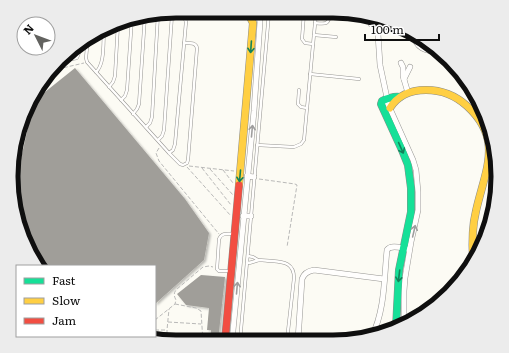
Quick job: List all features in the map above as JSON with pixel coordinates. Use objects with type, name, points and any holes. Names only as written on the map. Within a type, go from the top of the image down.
[{"type":"street","points":[[232,335],[232,307],[235,272],[248,176],[253,23],[250,18]]},
{"type":"street","points":[[235,272],[235,234],[240,172],[250,111],[259,18]]},
{"type":"street","points":[[377,24],[380,65],[385,99],[410,150],[412,168],[412,203],[409,221],[404,291],[404,318]]},
{"type":"street","points":[[418,43],[420,46],[428,50]]},
{"type":"street","points":[[401,63],[408,93]]},
{"type":"street","points":[[404,79],[410,67]]},
{"type":"street","points":[[390,108],[400,97],[408,93],[423,90],[441,92],[454,96],[465,104],[475,114],[483,126]]},
{"type":"street","points":[[400,97],[396,96],[385,99],[381,104],[412,168]]},
{"type":"street","points":[[472,252],[476,210],[489,151]]},
{"type":"street","points":[[248,176],[254,178]]},
{"type":"street","points":[[243,216],[251,216]]},
{"type":"street","points":[[374,330],[379,314],[388,248],[392,246],[407,249]]},
{"type":"street","points":[[396,322],[399,270],[407,249]]},
{"type":"street","points":[[298,335],[302,279],[308,272],[314,270],[384,279]]},
{"type":"street","points":[[226,335],[232,307]]},
{"type":"lane","points":[[158,140],[162,136],[164,130],[172,18]]},
{"type":"lane","points":[[169,153],[173,150],[175,144],[186,20],[184,18]]},
{"type":"lane","points":[[241,335],[268,18]]},
{"type":"lane","points":[[304,18],[302,39],[305,43],[313,44]]},
{"type":"lane","points":[[257,145],[294,147],[301,144],[305,137],[316,18]]},
{"type":"lane","points":[[315,23],[327,23],[329,18]]},
{"type":"lane","points":[[146,127],[150,123],[152,117],[158,19]]},
{"type":"lane","points":[[134,114],[139,104],[145,21]]},
{"type":"lane","points":[[121,100],[125,96],[127,90],[132,24]]},
{"type":"lane","points":[[109,86],[113,82],[115,76],[118,29]]},
{"type":"lane","points":[[96,72],[100,68],[102,62],[104,35]]},
{"type":"lane","points":[[314,35],[336,37]]},
{"type":"lane","points":[[87,46],[87,62],[169,153],[182,165],[187,163],[188,160],[197,48],[194,44],[184,43]]},
{"type":"lane","points":[[310,74],[359,79]]},
{"type":"lane","points":[[299,90],[298,104],[301,107],[308,108]]},
{"type":"lane","points":[[235,234],[224,234],[219,239],[217,267],[218,270],[235,272]]},
{"type":"lane","points":[[248,256],[259,260],[282,262],[289,265],[292,269],[294,278],[288,335]]},
{"type":"lane","points":[[247,263],[259,260]]},
{"type":"path","points":[[59,69],[87,62]]},
{"type":"path","points":[[162,145],[156,153],[159,161],[221,236]]},
{"type":"path","points":[[231,216],[186,165],[240,172]]},
{"type":"path","points":[[202,167],[232,207]]},
{"type":"path","points":[[210,168],[233,196]]},
{"type":"path","points":[[222,170],[235,185]]},
{"type":"path","points":[[254,178],[297,185],[287,247]]},
{"type":"path","points":[[156,319],[175,304],[176,300],[174,291],[177,288],[203,267],[217,267]]},
{"type":"path","points":[[175,304],[196,308],[201,311],[203,335]]},
{"type":"path","points":[[167,335],[169,309]]},
{"type":"path","points":[[168,322],[202,324]]},
{"type":"path","points":[[156,330],[167,330]]},
{"type":"building","points":[[75,68],[185,199],[209,233],[204,260],[156,303],[156,265],[45,265],[39,256],[23,218],[19,197],[18,172],[30,118],[34,112],[33,108],[39,97]]},
{"type":"building","points":[[201,275],[225,277],[219,335],[211,335],[211,330],[207,330],[209,308],[186,305],[177,294]]},
{"type":"traffic: fast","points":[[396,322],[399,270],[411,212],[411,188],[408,165],[381,104],[382,101],[388,98],[400,97]]},
{"type":"traffic: slow","points":[[239,185],[253,23],[250,18]]},
{"type":"traffic: slow","points":[[390,108],[393,103],[410,92],[426,90],[443,92],[458,99],[467,106],[478,119],[484,130]]},
{"type":"traffic: slow","points":[[473,251],[474,223],[487,169],[488,148]]},
{"type":"traffic: jam","points":[[226,335],[239,185]]}]
